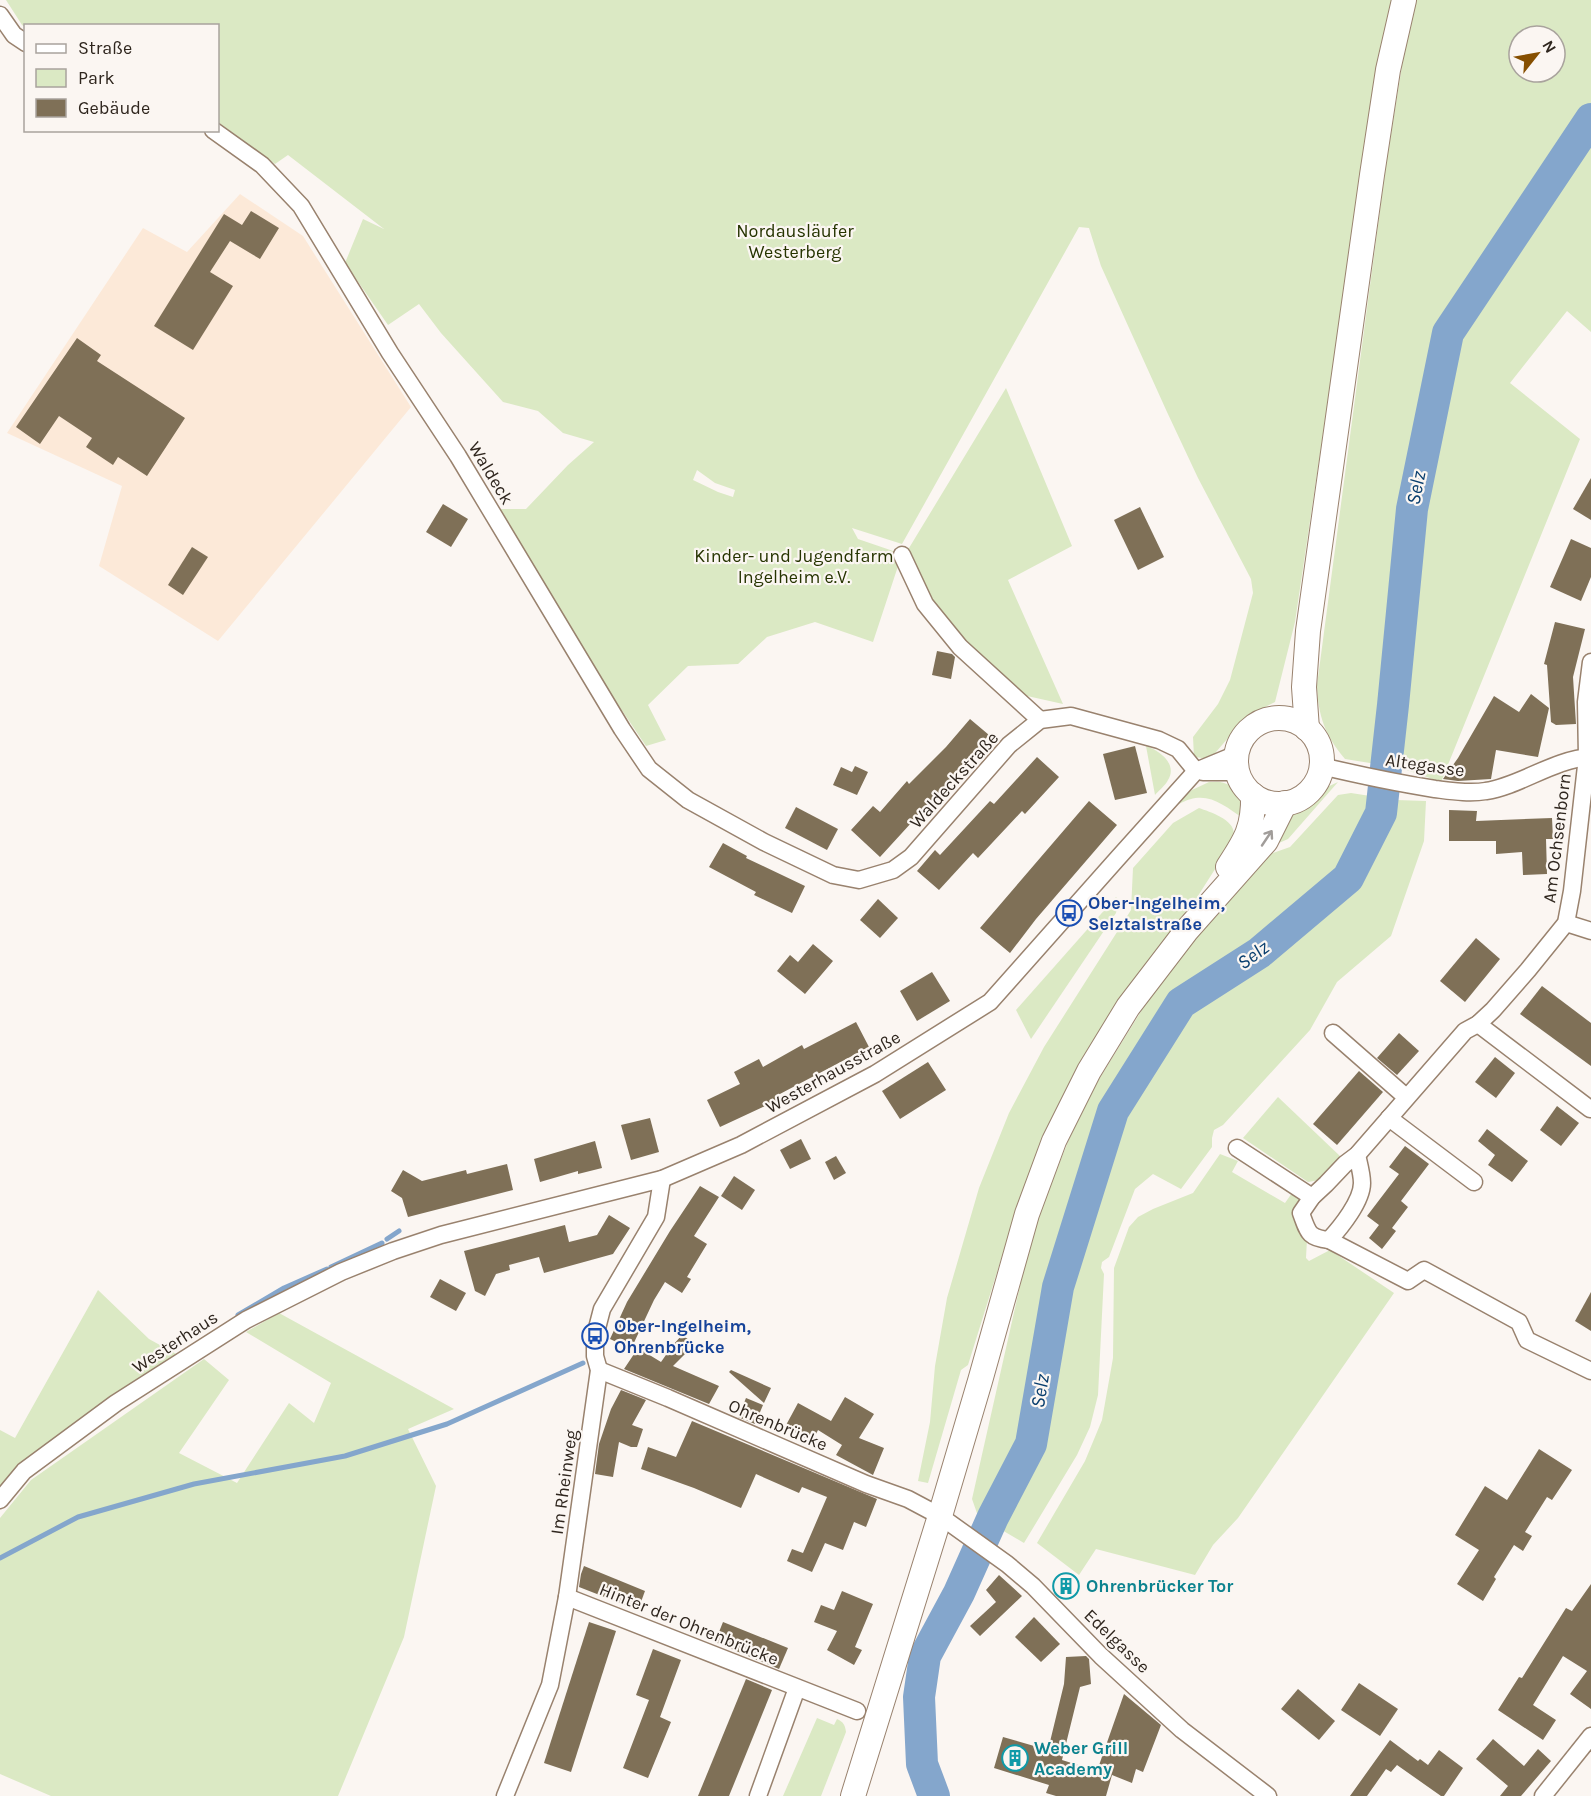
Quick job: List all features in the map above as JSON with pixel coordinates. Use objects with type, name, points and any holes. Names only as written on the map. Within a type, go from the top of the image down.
[{"type":"main road","points":[[1307,729],[1304,687],[1308,632],[1379,128],[1388,70],[1404,0]]},
{"type":"main road","points":[[1279,718],[1296,676],[1308,632]]},
{"type":"main road","points":[[1279,718],[1292,720],[1307,729],[1319,746],[1322,766],[1310,791],[1294,801],[1285,803],[1266,802],[1246,789],[1237,763],[1239,746],[1248,731],[1262,722],[1279,718]]},
{"type":"main road","points":[[1187,930],[1250,830],[1253,795]]},
{"type":"main road","points":[[853,1796],[940,1516],[1027,1214],[1054,1141],[1108,1039],[1150,976],[1187,930],[1266,841],[1285,803]]},
{"type":"street","points":[[0,15],[14,35],[24,42]]},
{"type":"street","name":"Waldeck","points":[[216,132],[262,165],[301,206],[390,353],[458,456],[622,729],[649,769],[688,800],[739,828]]},
{"type":"street","points":[[902,555],[925,604],[960,647],[1040,720],[1071,716],[1159,740],[1178,749],[1197,771],[1237,763]]},
{"type":"street","name":"Am Ochsenborn","points":[[1312,1197],[1345,1164],[1358,1155],[1465,1031],[1478,1024],[1493,1010],[1566,923],[1589,757],[1586,702],[1591,662]]},
{"type":"street","name":"Waldeckstraße","points":[[739,828],[833,875],[859,880],[893,870],[911,857],[1009,745],[1040,720]]},
{"type":"street","name":"Altegasse","points":[[1322,766],[1354,774],[1455,791],[1486,791],[1553,766],[1589,757]]},
{"type":"street","name":"Westerhausstraße","points":[[393,1251],[441,1235],[662,1179],[741,1145],[865,1079],[990,1002],[1197,771]]},
{"type":"street","name":"Am Ochsenborn","points":[[1566,923],[1591,931]]},
{"type":"street","points":[[1478,1024],[1590,1109]]},
{"type":"street","points":[[1333,1033],[1406,1097]]},
{"type":"street","points":[[1389,1118],[1474,1182]]},
{"type":"street","points":[[1237,1148],[1312,1197],[1301,1213],[1308,1232],[1315,1238],[1329,1240],[1408,1281],[1424,1270],[1519,1322],[1527,1340],[1591,1371]]},
{"type":"street","points":[[1329,1240],[1343,1224],[1360,1194],[1362,1184],[1358,1155]]},
{"type":"street","name":"Im Rheinweg","points":[[505,1796],[550,1685],[567,1597],[599,1370],[595,1356],[595,1336],[602,1308],[656,1216],[662,1179]]},
{"type":"street","name":"Westerhaus","points":[[0,1500],[24,1471],[116,1403],[190,1354],[246,1320],[341,1272],[393,1251]]},
{"type":"street","name":"Ohrenbrücke","points":[[599,1370],[866,1484],[908,1499],[940,1516]]},
{"type":"street","name":"Edelgasse","points":[[940,1516],[1007,1564],[1033,1586],[1101,1656],[1182,1730],[1268,1796]]},
{"type":"street","name":"Hinter der Ohrenbrücke","points":[[567,1597],[857,1712]]},
{"type":"street","points":[[758,1796],[797,1688]]},
{"type":"street","points":[[1543,1796],[1591,1736]]},
{"type":"shaded area","points":[[240,194],[303,236],[411,407],[218,641],[99,566],[122,486],[7,433],[143,228],[187,252]]},
{"type":"green space","name":"Nordausläufer Westerberg","points":[[6,0],[1394,0],[1364,157],[1295,622],[1275,702],[1247,716],[1210,759],[1194,757],[1193,737],[1218,704],[1230,680],[1253,593],[1251,579],[1198,478],[1167,412],[1101,266],[1089,228],[1079,227],[902,544],[852,528],[858,539],[902,554],[873,642],[815,622],[767,637],[738,664],[688,666],[648,705],[666,740],[646,746],[598,675],[496,509],[526,509],[568,465],[594,442],[563,433],[538,411],[503,402],[441,333],[419,304],[388,325],[345,263],[363,219],[384,229],[288,155],[275,164],[219,123],[219,24],[24,24],[24,26]],"holes":[[[697,470],[715,483],[735,490],[733,497],[693,480]]]},
{"type":"green space","points":[[1417,0],[1591,0],[1591,332],[1567,311],[1510,383],[1580,439],[1441,782],[1401,768],[1345,759],[1332,742],[1324,725],[1317,685],[1386,165],[1407,35]]},
{"type":"green space","points":[[1006,388],[1072,546],[1008,580],[1063,704],[1014,693],[962,642],[931,599],[906,553]]},
{"type":"green space","points":[[1146,746],[1166,758],[1171,768],[1167,782],[1155,795]]},
{"type":"green space","points":[[1209,782],[1222,782],[1238,792],[1244,808],[1244,819],[1221,804],[1206,798],[1197,798],[1179,804],[1177,802],[1192,790]]},
{"type":"green space","points":[[1338,782],[1288,839],[1279,843],[1273,839],[1289,817],[1315,801],[1325,788]]},
{"type":"green space","points":[[1351,793],[1396,800],[1426,801],[1424,841],[1391,936],[1337,982],[1310,1030],[1223,1125],[1214,1130],[1212,1147],[1181,1189],[1153,1174],[1135,1189],[1109,1257],[1102,1262],[1101,1268],[1104,1274],[1098,1395],[1090,1427],[1077,1455],[1024,1543],[978,1516],[972,1499],[1033,1228],[1083,1105],[1158,984],[1266,848],[1273,853],[1290,847],[1338,795]]},
{"type":"green space","points":[[1199,808],[1221,817],[1230,824],[1234,834],[1231,844],[1189,910],[1018,1205],[968,1365],[961,1370],[928,1483],[918,1481],[930,1422],[935,1366],[947,1298],[979,1188],[1009,1113],[1044,1047],[1131,910],[1133,868],[1173,823]]},
{"type":"green space","points":[[1116,897],[1119,900],[1116,913],[1031,1039],[1016,1010]]},
{"type":"green space","points":[[1278,1097],[1341,1157],[1320,1180],[1308,1182],[1243,1138]]},
{"type":"green space","points":[[1220,1154],[1238,1161],[1232,1172],[1285,1203],[1292,1193],[1299,1199],[1296,1214],[1307,1239],[1306,1258],[1309,1261],[1330,1250],[1394,1293],[1238,1518],[1213,1545],[1195,1575],[1096,1549],[1079,1575],[1037,1543],[1085,1461],[1102,1420],[1113,1358],[1114,1268],[1129,1227],[1138,1217],[1193,1193]]},
{"type":"green space","points":[[98,1290],[149,1339],[178,1355],[26,1458],[0,1487],[0,1430],[15,1438]]},
{"type":"green space","points":[[279,1313],[454,1409],[408,1429],[436,1486],[404,1637],[338,1796],[51,1796],[0,1774],[0,1518],[31,1480],[204,1359],[229,1380],[179,1453],[237,1483],[289,1403],[314,1423],[331,1383],[246,1332]]},
{"type":"green space","points":[[817,1718],[834,1725],[837,1719],[841,1721],[846,1732],[821,1796],[783,1796]]},
{"type":"building","points":[[251,211],[279,228],[260,259],[230,241],[210,272],[233,286],[193,350],[154,326],[224,214],[242,225]]},
{"type":"building","points":[[77,338],[101,355],[97,361],[185,418],[147,476],[118,457],[113,465],[86,447],[92,438],[59,416],[40,444],[16,427]]},
{"type":"building","points":[[1591,478],[1591,520],[1573,509]]},
{"type":"building","points":[[443,504],[468,519],[451,547],[426,532]]},
{"type":"building","points":[[1140,507],[1164,557],[1138,570],[1114,520]]},
{"type":"building","points":[[1571,539],[1591,548],[1591,577],[1581,601],[1550,587]]},
{"type":"building","points":[[192,547],[208,557],[183,595],[168,585]]},
{"type":"building","points":[[1555,622],[1585,629],[1573,677],[1576,724],[1556,725],[1551,722],[1547,665],[1544,664]]},
{"type":"building","points":[[937,651],[952,654],[955,657],[951,679],[932,675]]},
{"type":"building","points":[[1531,694],[1549,708],[1538,757],[1496,750],[1491,779],[1458,781],[1443,779],[1494,696],[1519,712]]},
{"type":"building","points":[[970,719],[989,735],[956,776],[880,857],[851,830],[873,806],[880,812],[907,781],[909,784],[946,747]]},
{"type":"building","points":[[1135,746],[1147,793],[1115,800],[1103,754]]},
{"type":"building","points":[[1037,757],[1059,777],[1025,814],[1022,811],[978,858],[973,853],[939,890],[917,871],[935,850],[940,855],[990,801],[994,804]]},
{"type":"building","points":[[855,766],[868,772],[857,795],[833,785],[841,767],[852,772]]},
{"type":"building","points":[[1089,801],[1117,825],[1036,919],[1010,953],[980,928]]},
{"type":"building","points":[[796,807],[838,829],[827,850],[785,828]]},
{"type":"building","points":[[1449,810],[1477,811],[1476,821],[1552,818],[1553,839],[1546,839],[1547,874],[1523,875],[1522,852],[1496,854],[1496,841],[1449,841]]},
{"type":"building","points":[[723,843],[747,856],[746,858],[805,886],[792,913],[754,895],[756,892],[709,867]]},
{"type":"building","points":[[878,899],[898,918],[880,938],[860,920]]},
{"type":"building","points":[[1476,938],[1500,959],[1465,1002],[1440,981]]},
{"type":"building","points":[[813,944],[833,961],[805,994],[777,971],[790,955],[798,962]]},
{"type":"building","points":[[932,972],[950,1001],[917,1021],[900,991]]},
{"type":"building","points":[[1542,986],[1591,1023],[1591,1066],[1520,1014]]},
{"type":"building","points":[[856,1022],[869,1047],[778,1095],[780,1099],[720,1127],[707,1100],[740,1084],[734,1072],[759,1059],[763,1067],[802,1045],[804,1049]]},
{"type":"building","points":[[1399,1033],[1419,1051],[1397,1075],[1377,1058]]},
{"type":"building","points":[[1495,1057],[1515,1073],[1496,1098],[1475,1082]]},
{"type":"building","points":[[928,1062],[946,1090],[900,1119],[882,1091]]},
{"type":"building","points":[[1359,1071],[1383,1092],[1337,1145],[1313,1124]]},
{"type":"building","points":[[1557,1106],[1579,1123],[1561,1146],[1540,1130]]},
{"type":"building","points":[[650,1118],[659,1152],[631,1160],[621,1125]]},
{"type":"building","points":[[1487,1129],[1528,1161],[1512,1182],[1488,1165],[1495,1155],[1478,1141]]},
{"type":"building","points":[[801,1139],[811,1159],[790,1169],[780,1150]]},
{"type":"building","points":[[595,1141],[602,1168],[578,1174],[578,1171],[540,1182],[534,1159]]},
{"type":"building","points":[[1405,1146],[1429,1164],[1401,1201],[1408,1207],[1392,1228],[1396,1231],[1382,1249],[1369,1238],[1379,1225],[1367,1216],[1399,1174],[1389,1167]]},
{"type":"building","points":[[836,1156],[846,1173],[834,1180],[825,1162]]},
{"type":"building","points":[[507,1164],[513,1190],[408,1217],[402,1198],[391,1191],[403,1170],[422,1181],[466,1170],[467,1174]]},
{"type":"building","points":[[734,1176],[755,1190],[742,1210],[721,1196]]},
{"type":"building","points":[[700,1186],[719,1197],[694,1236],[707,1244],[687,1277],[691,1279],[682,1293],[665,1282],[631,1349],[610,1339],[627,1302]]},
{"type":"building","points":[[609,1215],[630,1228],[613,1254],[544,1273],[539,1257],[509,1265],[510,1270],[496,1274],[485,1296],[475,1291],[464,1251],[565,1225],[569,1242],[597,1235]]},
{"type":"building","points":[[440,1279],[466,1293],[456,1311],[430,1297]]},
{"type":"building","points":[[1591,1292],[1591,1331],[1575,1321]]},
{"type":"building","points":[[682,1335],[695,1344],[673,1366],[719,1386],[709,1404],[624,1369],[638,1348],[661,1362]]},
{"type":"building","points":[[731,1370],[771,1388],[764,1403],[729,1372]]},
{"type":"building","points":[[621,1390],[646,1400],[632,1425],[643,1429],[637,1447],[619,1442],[613,1477],[595,1474],[599,1444],[611,1409]]},
{"type":"building","points":[[845,1397],[874,1414],[859,1438],[884,1448],[873,1475],[836,1455],[842,1445],[818,1430],[812,1442],[785,1427],[798,1403],[831,1421]]},
{"type":"building","points":[[746,1398],[763,1405],[755,1424],[738,1417]]},
{"type":"building","points":[[692,1421],[877,1499],[866,1527],[854,1522],[843,1550],[825,1543],[812,1572],[787,1561],[792,1549],[803,1553],[827,1497],[802,1487],[799,1493],[756,1474],[741,1508],[641,1469],[648,1447],[676,1457]]},
{"type":"building","points":[[1539,1449],[1572,1470],[1552,1500],[1547,1497],[1525,1532],[1532,1536],[1523,1551],[1514,1545],[1494,1577],[1496,1579],[1483,1601],[1457,1584],[1479,1550],[1455,1535],[1485,1486],[1507,1500]]},
{"type":"building","points":[[584,1566],[645,1591],[638,1610],[579,1587]]},
{"type":"building","points":[[999,1575],[1022,1596],[980,1636],[970,1626],[996,1602],[986,1590]]},
{"type":"building","points":[[1591,1584],[1591,1709],[1570,1694],[1587,1671],[1563,1656],[1533,1705],[1556,1720],[1543,1740],[1498,1710],[1519,1677],[1522,1678],[1566,1608],[1572,1611]]},
{"type":"building","points":[[842,1591],[873,1604],[855,1647],[862,1650],[854,1665],[827,1650],[837,1631],[814,1622],[821,1605],[834,1610]]},
{"type":"building","points":[[1034,1617],[1060,1644],[1041,1662],[1015,1637]]},
{"type":"building","points":[[589,1622],[616,1631],[571,1772],[544,1763]]},
{"type":"building","points":[[723,1622],[788,1648],[779,1669],[715,1642]]},
{"type":"building","points":[[653,1649],[681,1660],[660,1717],[671,1722],[648,1778],[623,1768],[649,1700],[636,1695]]},
{"type":"building","points":[[1086,1656],[1089,1659],[1091,1684],[1080,1687],[1062,1760],[1097,1771],[1124,1694],[1161,1725],[1143,1772],[1136,1769],[1132,1783],[1112,1775],[1106,1796],[1056,1796],[1046,1793],[1049,1785],[994,1768],[1003,1737],[1048,1750],[1064,1684],[1066,1657]]},
{"type":"building","points":[[746,1679],[772,1690],[729,1796],[698,1796]]},
{"type":"building","points":[[1359,1683],[1398,1709],[1380,1736],[1341,1710]]},
{"type":"building","points":[[1298,1689],[1335,1721],[1319,1740],[1281,1709]]},
{"type":"building","points":[[1493,1739],[1524,1766],[1538,1749],[1551,1761],[1521,1796],[1500,1796],[1508,1786],[1476,1759]]},
{"type":"building","points":[[1390,1740],[1418,1761],[1420,1759],[1428,1765],[1439,1750],[1463,1768],[1444,1796],[1397,1765],[1391,1772],[1386,1769],[1367,1796],[1350,1796]]},
{"type":"waterway","name":"Selz","points":[[934,1796],[922,1764],[919,1697],[925,1656],[959,1593],[993,1517],[1031,1444],[1058,1287],[1113,1111],[1181,1003],[1259,953],[1348,878],[1381,813],[1412,509],[1448,333],[1591,119]]},
{"type":"waterway","points":[[387,1239],[399,1231]]},
{"type":"waterway","points":[[331,1267],[382,1243]]},
{"type":"waterway","points":[[238,1315],[284,1288],[327,1269]]},
{"type":"waterway","points":[[0,1558],[78,1517],[194,1484],[345,1456],[447,1424],[583,1363]]},
{"type":"place","name":"Ober-Ingelheim, Selztalstraße","points":[[1069,913]]},
{"type":"place","name":"Ober-Ingelheim, Ohrenbrücke","points":[[595,1336]]},
{"type":"place","name":"Ohrenbrücker Tor","points":[[1066,1586]]},
{"type":"place","name":"Weber Grill Academy","points":[[1015,1758]]},
{"type":"park label","name":"Kinder- und Jugendfarm Ingelheim e.V.","points":[[794,566]]}]
